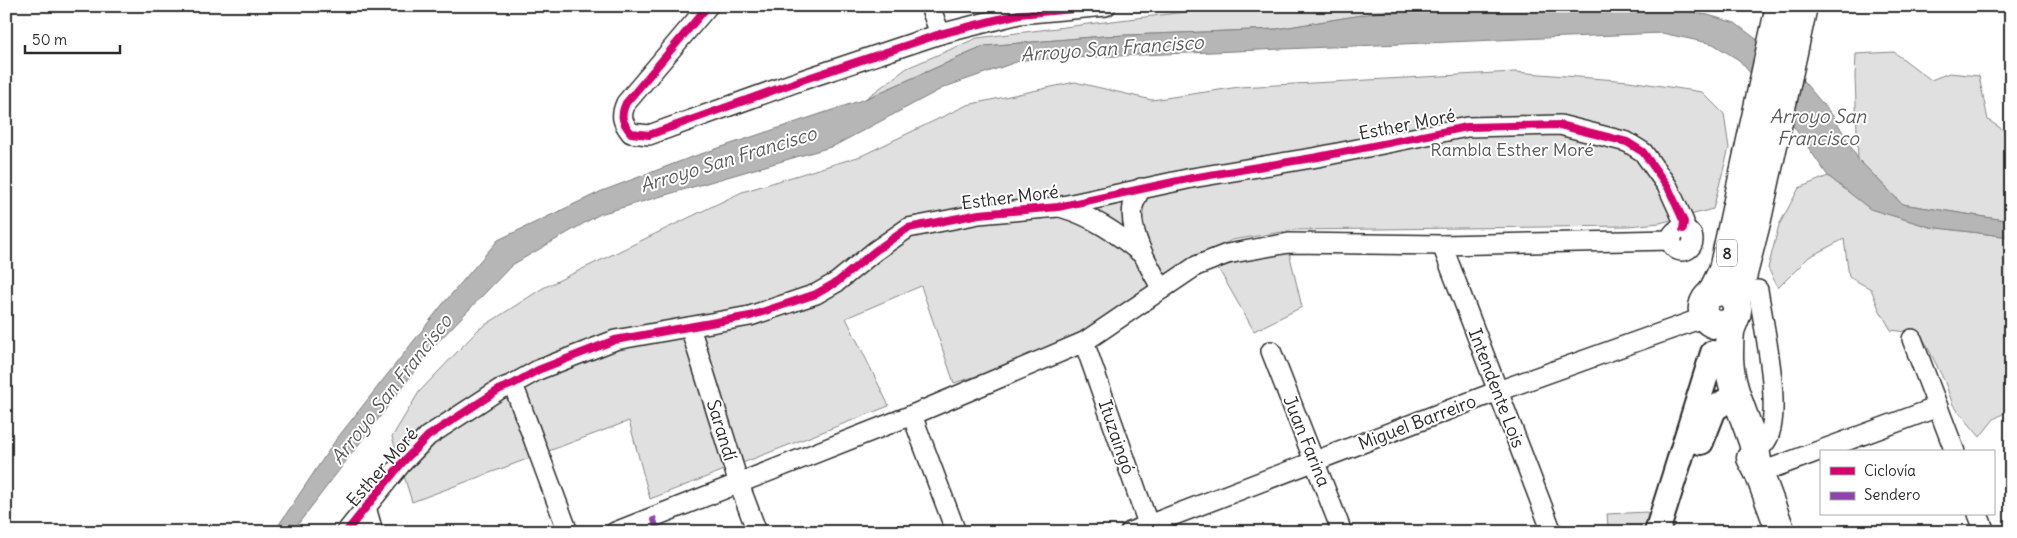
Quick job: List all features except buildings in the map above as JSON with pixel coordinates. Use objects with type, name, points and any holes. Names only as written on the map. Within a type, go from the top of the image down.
[{"type":"highway","name":"8","points":[[1730,398],[1730,332],[1723,270],[1747,215],[1791,10]]},
{"type":"highway","name":"8","points":[[1726,307],[1714,353],[1730,398],[1757,462],[1781,532]]},
{"type":"main road","points":[[1672,532],[1684,469],[1714,353]]},
{"type":"main road","points":[[1657,532],[1684,469],[1709,418],[1714,409],[1730,398]]},
{"type":"street","points":[[708,6],[626,103],[622,112],[623,124],[631,133],[649,135],[802,80],[940,34],[1019,14],[1106,6]]},
{"type":"street","points":[[930,6],[940,34]]},
{"type":"street","name":"Esther Moré","points":[[346,532],[366,506],[428,436],[500,389],[538,370],[615,340],[750,316],[816,294],[837,282],[875,251],[908,228],[979,214],[1058,207],[1192,178],[1318,157],[1467,127],[1560,126],[1627,142],[1644,152],[1668,187],[1684,222],[1677,235],[1442,244],[1289,243],[1227,254],[1196,266],[1084,342],[912,415],[739,484],[655,525],[615,532]]},
{"type":"street","name":"Esther Moré","points":[[1141,188],[1133,207],[1134,224],[1142,254],[1162,289]]},
{"type":"street","name":"Esther Moré","points":[[1058,207],[1080,213],[1099,222],[1117,233],[1142,254]]},
{"type":"street","name":"Intendente Lois","points":[[1442,244],[1552,532]]},
{"type":"street","points":[[1726,307],[1773,377],[1772,428],[1757,462]]},
{"type":"street","name":"Miguel Barreiro","points":[[1130,532],[1149,528],[1314,461],[1498,390],[1726,307]]},
{"type":"street","name":"Sarandí","points":[[690,327],[739,484],[757,532]]},
{"type":"street","points":[[1912,339],[1954,450]]},
{"type":"street","name":"Ituzaingó","points":[[1084,342],[1149,528]]},
{"type":"street","name":"Juan Farina","points":[[1271,351],[1342,532]]},
{"type":"street","points":[[513,384],[568,532]]},
{"type":"street","points":[[1757,462],[1938,407]]},
{"type":"street","points":[[912,415],[956,532]]},
{"type":"street","points":[[366,506],[374,532]]},
{"type":"street","points":[[1979,516],[1985,532]]},
{"type":"green space","points":[[1232,6],[1416,6],[1277,29],[1104,36],[985,46],[865,99],[907,68],[977,38]]},
{"type":"green space","points":[[1894,52],[1931,80],[1949,73],[1979,76],[1988,120],[2011,135],[2011,221],[1902,204],[1858,159],[1856,54]]},
{"type":"green space","name":"Rambla Esther Moré","points":[[1515,72],[1629,81],[1702,92],[1724,114],[1729,148],[1713,209],[1660,223],[1628,226],[1295,230],[1232,240],[1195,258],[1085,331],[993,371],[954,383],[921,286],[846,318],[889,406],[650,499],[629,421],[412,502],[392,437],[419,392],[479,329],[543,288],[742,192],[861,156],[967,105],[1075,82],[1152,100],[1239,87]]},
{"type":"green space","points":[[1828,176],[1871,209],[1930,227],[2011,237],[2011,409],[1994,419],[1980,437],[1953,405],[1944,380],[1921,334],[1891,330],[1879,309],[1871,289],[1849,277],[1844,239],[1809,257],[1778,288],[1768,268],[1779,225],[1799,188]]},
{"type":"green space","points":[[1289,252],[1302,307],[1254,331],[1218,268],[1248,259]]},
{"type":"green space","points":[[1647,512],[1648,515],[1643,532],[1599,532],[1608,527],[1607,514]]},
{"type":"water","name":"Arroyo San Francisco","points":[[1416,6],[1660,6],[1708,15],[1735,23],[1788,63],[1834,117],[1858,159],[1902,204],[2011,221],[2011,237],[1930,227],[1870,209],[1828,176],[1785,114],[1739,60],[1713,44],[1662,33],[1022,60],[945,87],[834,146],[600,214],[512,265],[433,347],[292,532],[274,532],[335,441],[442,305],[498,240],[602,191],[689,158],[865,99],[985,46],[1104,36],[1277,29]]},
{"type":"marked path","points":[[653,517],[658,532]]},
{"type":"cycle path","points":[[708,6],[626,103],[623,119],[631,133],[649,135],[802,80],[940,34],[1019,14],[1106,6]]},
{"type":"cycle path","points":[[346,532],[401,464],[428,436],[500,389],[538,370],[615,340],[750,316],[816,294],[837,282],[875,251],[908,228],[979,214],[1058,207],[1192,178],[1318,157],[1467,127],[1560,125],[1627,142],[1643,152],[1668,187],[1684,222],[1683,229]]}]
